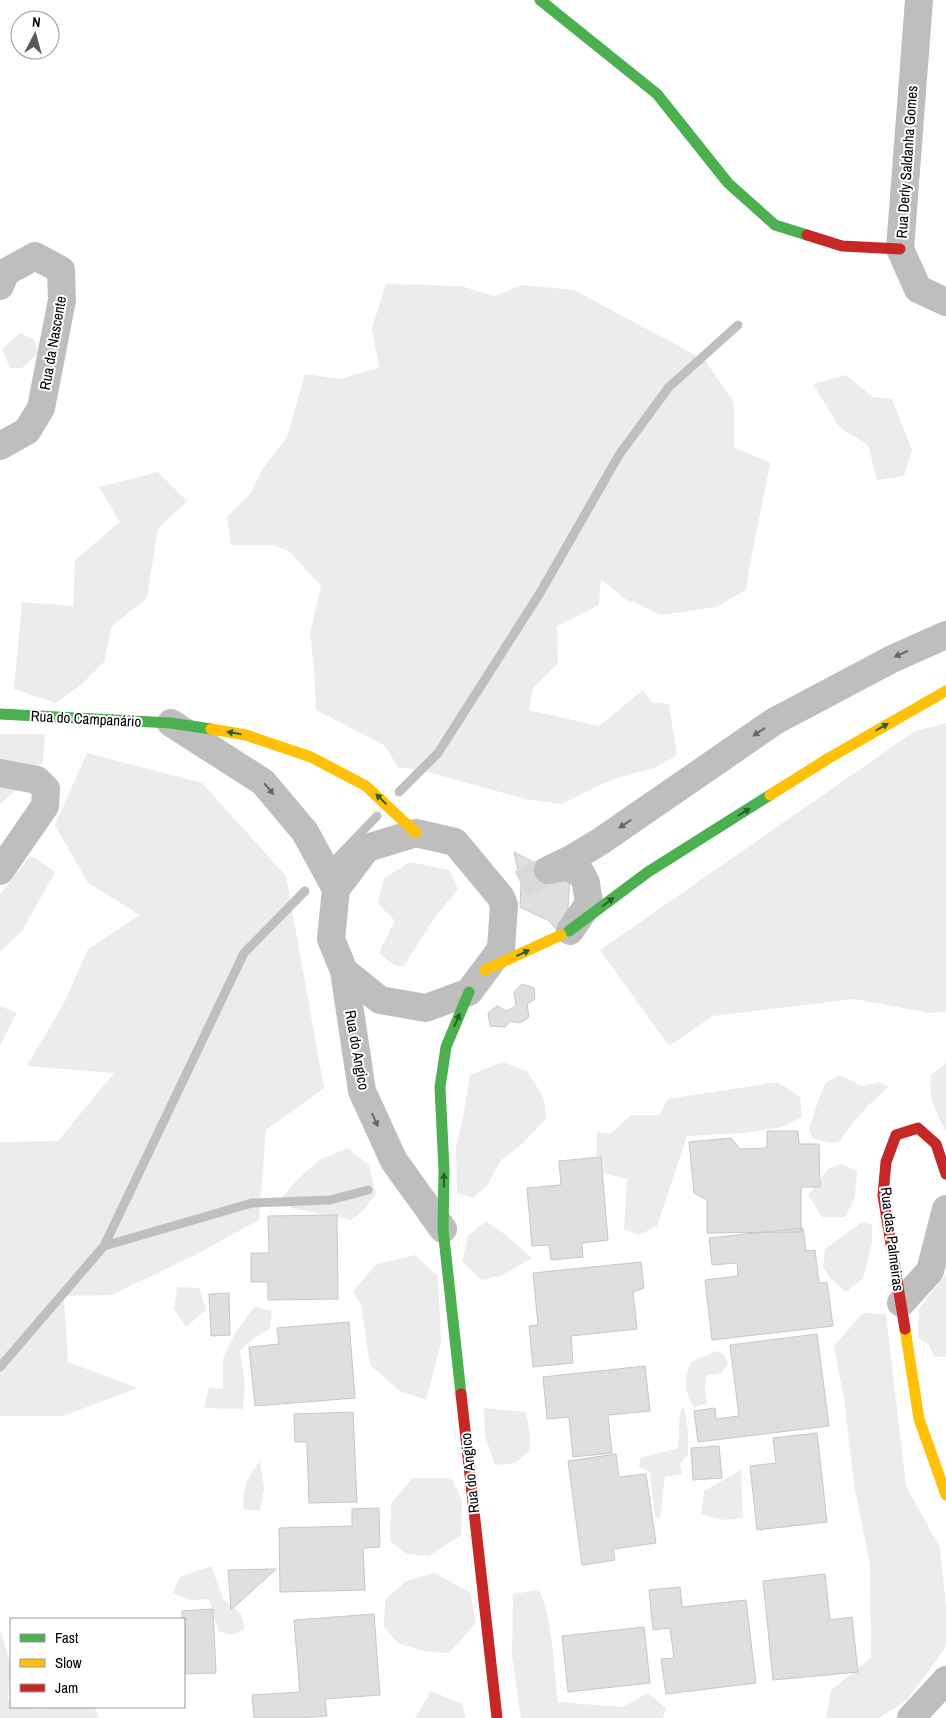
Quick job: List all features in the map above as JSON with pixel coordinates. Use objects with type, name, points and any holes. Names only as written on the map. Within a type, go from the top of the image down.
[{"type":"street","points":[[540,0],[657,94],[728,183],[774,225],[842,246],[900,249]]},
{"type":"street","name":"Rua Derly Saldanha Gomes","points":[[919,0],[900,249],[918,289],[946,302]]},
{"type":"street","name":"Rua da Nascente","points":[[0,286],[6,272],[35,256],[61,270],[62,300],[41,408],[27,431],[0,444],[0,451]]},
{"type":"street","points":[[565,933],[589,903],[586,883],[581,873],[566,868],[548,870],[573,858],[601,840],[775,721],[892,658],[946,635]]},
{"type":"street","points":[[485,970],[565,933],[648,872],[829,758],[946,691]]},
{"type":"street","name":"Rua do Campanário","points":[[0,714],[171,723],[246,735],[311,757],[366,786],[416,833]]},
{"type":"street","name":"Rua do Campanário","points":[[171,723],[263,782],[305,832],[336,888]]},
{"type":"street","points":[[0,772],[37,780],[46,789],[45,806],[0,871]]},
{"type":"street","points":[[416,833],[455,842],[510,890],[504,905],[501,949],[469,992],[426,1008],[380,1000],[344,970],[331,939],[336,888],[367,848],[416,833]]},
{"type":"street","name":"Rua do Angico","points":[[344,970],[362,1091],[394,1161],[443,1229]]},
{"type":"street","name":"Rua do Angico","points":[[469,992],[446,1047],[440,1087],[444,1170],[443,1229],[497,1718]]},
{"type":"street","name":"Rua das Palmeiras","points":[[946,1174],[936,1144],[918,1128],[896,1135],[886,1162],[884,1195],[919,1419],[946,1495]]},
{"type":"street","name":"Rua das Palmeiras","points":[[901,1303],[930,1271],[946,1209]]},
{"type":"street","points":[[911,1718],[946,1680]]},
{"type":"shaded area","points":[[386,284],[461,286],[494,296],[522,285],[574,290],[705,360],[734,403],[734,447],[770,463],[746,590],[716,607],[661,615],[632,601],[630,603],[601,579],[599,605],[557,626],[558,663],[533,688],[529,710],[599,726],[643,690],[651,702],[669,704],[677,755],[657,767],[613,779],[561,804],[525,799],[424,771],[398,767],[384,745],[316,710],[310,634],[321,586],[290,552],[273,545],[231,545],[227,517],[250,494],[263,468],[287,437],[305,374],[339,379],[379,368],[372,328]]},
{"type":"shaded area","points":[[20,333],[34,340],[38,353],[22,368],[10,368],[2,349]]},
{"type":"shaded area","points":[[846,375],[873,397],[892,399],[912,450],[904,476],[877,480],[868,445],[840,428],[813,384]]},
{"type":"shaded area","points":[[158,472],[187,501],[158,529],[147,598],[112,626],[104,662],[82,684],[56,703],[14,689],[22,602],[73,606],[75,560],[120,522],[99,487]]},
{"type":"shaded area","points":[[946,723],[946,1011],[930,1013],[854,999],[713,1016],[669,1046],[600,950],[915,731]]},
{"type":"shaded area","points":[[0,734],[45,734],[43,762],[0,804]]},
{"type":"shaded area","points":[[87,753],[202,783],[286,876],[324,1088],[266,1130],[259,1220],[195,1255],[112,1295],[64,1296],[68,1362],[138,1388],[63,1416],[0,1416],[0,1142],[58,1141],[114,1073],[27,1066],[64,1003],[88,949],[140,915],[88,883],[55,825]]},
{"type":"shaded area","points":[[31,855],[55,872],[22,931],[0,952],[0,894]]},
{"type":"shaded area","points":[[410,862],[449,870],[458,889],[433,920],[404,966],[395,966],[379,953],[395,921],[378,904],[384,878]]},
{"type":"shaded area","points":[[0,1006],[17,1013],[0,1046]]},
{"type":"shaded area","points":[[503,1062],[528,1072],[544,1099],[546,1119],[522,1144],[500,1161],[487,1186],[473,1198],[457,1193],[456,1146],[470,1075]]},
{"type":"shaded area","points":[[946,1063],[946,1131],[933,1104],[931,1075]]},
{"type":"shaded area","points":[[840,1075],[863,1086],[879,1082],[889,1087],[862,1112],[840,1141],[830,1143],[813,1139],[809,1130],[826,1082]]},
{"type":"shaded area","points":[[778,1082],[800,1097],[802,1117],[783,1127],[745,1133],[687,1136],[657,1226],[639,1235],[624,1229],[627,1179],[596,1171],[597,1132],[610,1134],[631,1115],[659,1115],[668,1099]]},
{"type":"shaded area","points":[[348,1148],[369,1165],[376,1193],[363,1211],[351,1220],[291,1208],[282,1197],[297,1180],[319,1160]]},
{"type":"shaded area","points":[[841,1164],[857,1171],[855,1197],[845,1217],[822,1217],[808,1195],[828,1169]]},
{"type":"shaded area","points":[[486,1221],[532,1258],[503,1275],[482,1280],[462,1262],[468,1236]]},
{"type":"shaded area","points":[[862,1222],[872,1224],[872,1243],[863,1278],[846,1292],[832,1280],[823,1267],[825,1249]]},
{"type":"shaded area","points":[[415,1255],[438,1276],[441,1343],[426,1400],[400,1391],[370,1365],[361,1305],[353,1291],[377,1264]]},
{"type":"shaded area","points":[[946,1274],[946,1357],[935,1357],[928,1344],[918,1338],[919,1309]]},
{"type":"shaded area","points":[[177,1287],[199,1288],[206,1310],[186,1327],[174,1309]]},
{"type":"shaded area","points":[[254,1307],[272,1311],[270,1329],[255,1337],[240,1351],[245,1383],[243,1409],[204,1408],[209,1388],[223,1389],[223,1359],[236,1332]]},
{"type":"shaded area","points":[[863,1313],[886,1314],[906,1486],[940,1548],[946,1605],[946,1647],[907,1700],[879,1718],[826,1718],[831,1690],[871,1658],[870,1564],[854,1484],[844,1399],[834,1346]]},
{"type":"shaded area","points":[[717,1351],[724,1354],[728,1364],[721,1373],[706,1376],[707,1404],[694,1407],[688,1396],[686,1385],[691,1362]]},
{"type":"shaded area","points":[[684,1406],[688,1432],[688,1454],[680,1464],[682,1474],[665,1477],[660,1518],[655,1518],[650,1472],[639,1467],[640,1458],[678,1448],[680,1412]]},
{"type":"shaded area","points":[[484,1408],[526,1412],[530,1435],[529,1451],[516,1463],[495,1465],[485,1436]]},
{"type":"shaded area","points":[[260,1461],[264,1489],[260,1511],[243,1509],[247,1483]]},
{"type":"shaded area","points":[[741,1470],[743,1518],[724,1520],[701,1514],[704,1491]]},
{"type":"shaded area","points":[[413,1478],[451,1478],[462,1500],[461,1535],[429,1556],[407,1554],[390,1541],[391,1503]]},
{"type":"shaded area","points":[[211,1566],[224,1600],[241,1614],[245,1629],[232,1635],[219,1631],[209,1599],[191,1600],[173,1593],[180,1577]]},
{"type":"shaded area","points":[[434,1573],[470,1592],[476,1623],[449,1653],[424,1651],[399,1644],[384,1627],[385,1600],[406,1581]]},
{"type":"shaded area","points":[[539,1590],[548,1616],[558,1702],[622,1707],[648,1693],[666,1708],[663,1718],[521,1718],[512,1657],[513,1594]]},
{"type":"shaded area","points":[[0,1629],[10,1662],[8,1699],[10,1700],[10,1708],[31,1708],[36,1710],[47,1708],[94,1708],[99,1718],[0,1718]]},
{"type":"shaded area","points":[[431,1691],[462,1704],[466,1718],[415,1718]]},
{"type":"building","points":[[514,852],[570,879],[568,907],[570,941],[561,935],[549,921],[520,907],[521,884]]},
{"type":"building","points":[[522,984],[534,988],[535,999],[527,1004],[529,1017],[520,1023],[510,1021],[505,1027],[490,1026],[488,1013],[497,1006],[507,1011],[516,1006],[514,992]]},
{"type":"building","points":[[767,1131],[798,1131],[799,1144],[819,1144],[820,1187],[801,1187],[801,1232],[707,1233],[707,1200],[694,1193],[689,1142],[731,1138],[740,1149],[767,1148]]},
{"type":"building","points":[[601,1157],[608,1240],[582,1243],[583,1257],[551,1260],[549,1245],[532,1246],[527,1188],[561,1185],[559,1161]]},
{"type":"building","points":[[337,1215],[338,1299],[268,1300],[268,1282],[251,1282],[251,1253],[269,1253],[268,1216]]},
{"type":"building","points":[[803,1228],[806,1251],[815,1250],[819,1283],[827,1282],[833,1326],[712,1340],[705,1280],[738,1276],[737,1263],[712,1265],[709,1238]]},
{"type":"building","points":[[641,1262],[644,1288],[633,1292],[637,1329],[571,1336],[573,1363],[533,1367],[529,1326],[538,1325],[533,1273]]},
{"type":"building","points":[[229,1293],[230,1335],[211,1336],[209,1294]]},
{"type":"building","points":[[349,1322],[355,1398],[255,1406],[249,1347],[279,1344],[277,1328]]},
{"type":"building","points":[[817,1334],[829,1426],[698,1442],[694,1411],[715,1408],[716,1419],[739,1416],[730,1345]]},
{"type":"building","points":[[645,1366],[650,1411],[608,1415],[612,1453],[573,1457],[569,1417],[547,1419],[543,1377]]},
{"type":"building","points":[[353,1412],[357,1502],[309,1503],[307,1442],[295,1442],[294,1414]]},
{"type":"building","points":[[817,1433],[827,1522],[757,1530],[750,1466],[776,1463],[773,1438]]},
{"type":"building","points":[[719,1446],[722,1478],[693,1480],[691,1448]]},
{"type":"building","points":[[616,1454],[619,1477],[646,1474],[656,1543],[613,1549],[615,1560],[582,1565],[568,1461]]},
{"type":"building","points":[[379,1508],[380,1547],[363,1548],[365,1590],[280,1592],[279,1528],[352,1526],[352,1509]]},
{"type":"building","points":[[276,1569],[231,1610],[228,1570]]},
{"type":"building","points":[[825,1574],[830,1620],[852,1617],[858,1672],[773,1680],[763,1581]]},
{"type":"building","points":[[680,1587],[682,1607],[746,1600],[756,1683],[666,1694],[661,1659],[674,1658],[670,1628],[653,1630],[649,1590]]},
{"type":"building","points":[[213,1609],[216,1673],[185,1674],[185,1618],[182,1618],[182,1611]]},
{"type":"building","points":[[374,1614],[380,1695],[325,1699],[327,1716],[254,1718],[252,1695],[300,1692],[294,1620]]},
{"type":"building","points":[[644,1627],[650,1683],[568,1692],[562,1636]]},
{"type":"waterway","points":[[399,792],[438,753],[540,593],[619,455],[669,387],[738,325]]},
{"type":"waterway","points":[[329,866],[377,816]]},
{"type":"waterway","points":[[0,1367],[104,1246],[244,953],[305,891]]},
{"type":"waterway","points":[[104,1246],[252,1203],[330,1200],[368,1190]]},
{"type":"tunnel","points":[[521,884],[548,870]]},
{"type":"traffic: fast","points":[[540,0],[657,94],[728,183],[775,225],[807,235]]},
{"type":"traffic: fast","points":[[0,714],[171,723],[211,729]]},
{"type":"traffic: fast","points":[[569,931],[648,872],[770,795]]},
{"type":"traffic: fast","points":[[461,1394],[443,1229],[444,1170],[440,1087],[446,1047],[469,992]]},
{"type":"traffic: slow","points":[[770,795],[829,758],[946,691]]},
{"type":"traffic: slow","points":[[211,729],[246,735],[311,757],[366,786],[416,833]]},
{"type":"traffic: slow","points":[[485,970],[561,935]]},
{"type":"traffic: slow","points":[[905,1329],[919,1419],[946,1495]]},
{"type":"traffic: jam","points":[[807,235],[842,246],[900,249]]},
{"type":"traffic: jam","points":[[905,1329],[883,1195],[886,1162],[896,1135],[918,1128],[936,1144],[946,1174]]},
{"type":"traffic: jam","points":[[461,1394],[497,1718]]}]
